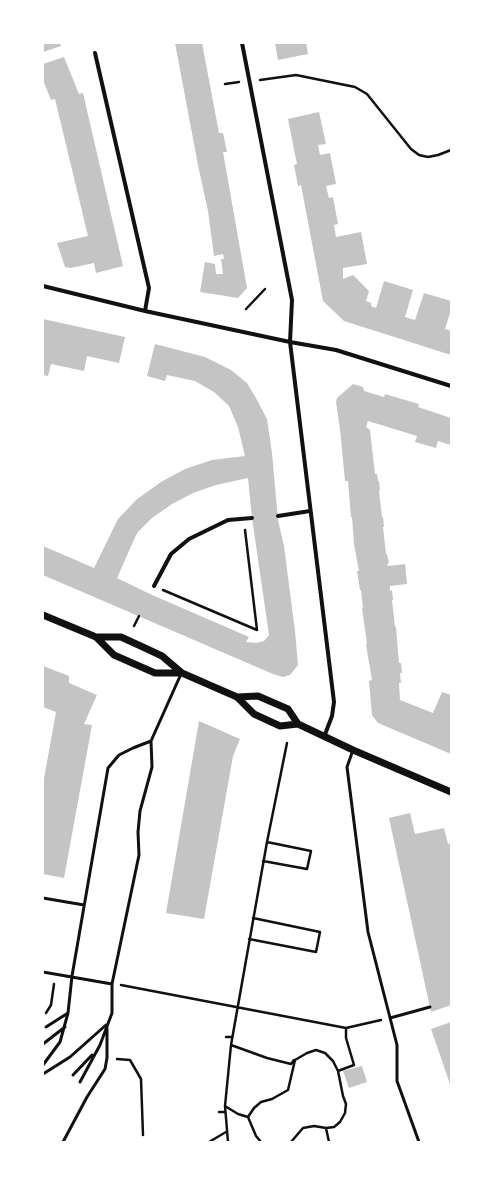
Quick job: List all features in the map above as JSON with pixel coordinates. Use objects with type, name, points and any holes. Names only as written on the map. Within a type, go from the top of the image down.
[{"type":"street","points":[[242,43],[292,300],[290,342],[334,702],[332,716],[324,737]]},
{"type":"street","points":[[94,53],[149,288],[145,311]]},
{"type":"street","points":[[43,286],[145,311],[290,342],[336,350],[451,386]]},
{"type":"street","points":[[278,516],[310,511]]},
{"type":"street","points":[[154,586],[171,554],[189,538],[228,520],[252,518]]},
{"type":"street","points":[[43,615],[96,638],[114,654],[155,673],[182,672]]},
{"type":"street","points":[[96,638],[121,638],[162,656],[182,672],[237,697],[254,714],[280,726],[298,724]]},
{"type":"street","points":[[237,697],[258,696],[288,709],[298,724],[353,750],[451,792]]},
{"type":"lane","points":[[73,1075],[100,1045],[112,1013],[112,984],[139,855],[138,832],[140,811],[152,767],[151,741],[182,672]]},
{"type":"lane","points":[[43,1065],[60,1042],[65,1027],[72,976],[108,768],[119,755],[151,741]]},
{"type":"lane","points":[[353,750],[347,767],[368,932],[397,1045],[397,1081],[419,1142]]},
{"type":"lane","points":[[43,898],[84,905]]},
{"type":"lane","points":[[43,972],[112,984]]},
{"type":"lane","points":[[390,1018],[430,1007]]},
{"type":"lane","points":[[46,1027],[68,1012]]},
{"type":"lane","points":[[43,1074],[70,1057],[107,1024]]},
{"type":"lane","points":[[63,1142],[87,1097],[105,1068],[107,1058],[107,1024]]},
{"type":"lane","points":[[43,1044],[65,1027]]},
{"type":"lane","points":[[80,1082],[95,1052]]},
{"type":"path","points":[[226,84],[296,75],[354,87],[367,94],[411,149],[419,155],[428,157],[451,150]]},
{"type":"path","points":[[246,309],[265,289]]},
{"type":"path","points":[[154,586],[257,630],[243,519]]},
{"type":"path","points":[[134,626],[139,616]]},
{"type":"path","points":[[228,1142],[225,1106],[226,1081],[232,1037],[263,861],[287,743]]},
{"type":"path","points":[[263,861],[307,869],[310,857],[311,851],[267,842]]},
{"type":"path","points":[[249,939],[316,952],[320,932],[253,918]]},
{"type":"path","points":[[43,1016],[51,1005],[56,974]]},
{"type":"path","points":[[112,984],[346,1028],[390,1018]]},
{"type":"path","points":[[338,1071],[354,1066],[346,1038],[346,1028]]},
{"type":"path","points":[[226,1037],[232,1037]]},
{"type":"path","points":[[231,1045],[267,1058],[291,1064],[307,1053],[316,1050],[324,1053],[333,1061],[338,1071],[346,1104],[345,1113],[340,1122],[334,1126],[326,1128],[314,1126],[303,1128],[291,1142]]},
{"type":"path","points":[[130,1060],[141,1079],[143,1135]]},
{"type":"path","points":[[248,1117],[254,1108],[261,1102],[272,1099],[288,1090],[295,1060]]},
{"type":"path","points":[[225,1106],[238,1114],[248,1117]]},
{"type":"path","points":[[219,1112],[225,1112]]},
{"type":"path","points":[[248,1117],[251,1127],[260,1142]]},
{"type":"path","points":[[326,1128],[329,1142]]},
{"type":"path","points":[[209,1142],[226,1132]]},
{"type":"building","points":[[43,43],[60,43],[61,46],[43,52]]},
{"type":"building","points":[[175,43],[202,43],[219,133],[223,133],[227,152],[223,152],[247,288],[238,298],[200,292],[205,262],[215,264],[216,274],[223,274],[221,259],[224,259],[223,254],[214,256],[208,211]]},
{"type":"building","points":[[275,43],[306,43],[308,54],[278,60]]},
{"type":"building","points":[[64,57],[79,94],[83,93],[123,266],[96,273],[94,263],[71,268],[65,267],[57,243],[88,236],[55,99],[51,100],[43,80],[43,64]]},
{"type":"building","points":[[319,112],[326,144],[318,145],[320,155],[330,153],[336,184],[326,186],[329,198],[333,197],[338,224],[334,225],[336,237],[361,232],[367,264],[343,268],[343,279],[353,275],[369,291],[366,301],[371,303],[371,306],[376,308],[384,281],[413,290],[405,317],[415,320],[424,293],[451,301],[451,310],[445,329],[451,331],[451,355],[344,321],[323,301],[301,185],[298,186],[294,165],[297,164],[288,119]]},
{"type":"building","points":[[43,319],[125,337],[119,363],[87,356],[84,371],[51,364],[48,376],[43,375]]},
{"type":"building","points":[[155,344],[205,357],[231,370],[247,383],[267,419],[272,453],[278,520],[284,546],[295,631],[298,665],[290,675],[283,677],[273,674],[43,575],[43,546],[94,568],[118,519],[136,500],[161,482],[185,469],[212,460],[245,456],[238,427],[229,406],[214,392],[195,381],[167,375],[165,381],[147,376]],"holes":[[[248,478],[252,518],[269,635],[264,641],[257,643],[246,642],[249,637],[117,578],[137,533],[152,518],[172,504],[193,493],[216,485]]]},
{"type":"building","points":[[353,384],[363,387],[364,391],[384,397],[385,394],[419,404],[418,407],[451,418],[451,445],[438,441],[436,448],[415,442],[417,436],[368,421],[366,427],[370,430],[375,474],[377,474],[379,481],[386,554],[389,563],[387,564],[388,566],[405,564],[407,584],[390,586],[390,591],[392,590],[399,663],[401,663],[402,673],[400,673],[401,683],[399,683],[400,700],[433,713],[442,692],[451,695],[451,754],[378,723],[372,715],[369,681],[372,680],[366,645],[361,590],[357,571],[359,571],[354,544],[348,481],[345,481],[336,402],[337,398]]},
{"type":"building","points":[[43,666],[69,676],[69,683],[97,695],[84,724],[92,725],[64,878],[43,874],[43,784],[56,712],[43,707]]},
{"type":"building","points":[[199,721],[240,739],[233,756],[204,919],[166,913]]},
{"type":"building","points":[[410,813],[415,834],[444,828],[448,844],[451,843],[451,1005],[431,1012],[389,818]]},
{"type":"building","points":[[451,1022],[451,1087],[431,1029]]},
{"type":"building","points":[[362,1066],[367,1082],[349,1088],[343,1071]]}]
